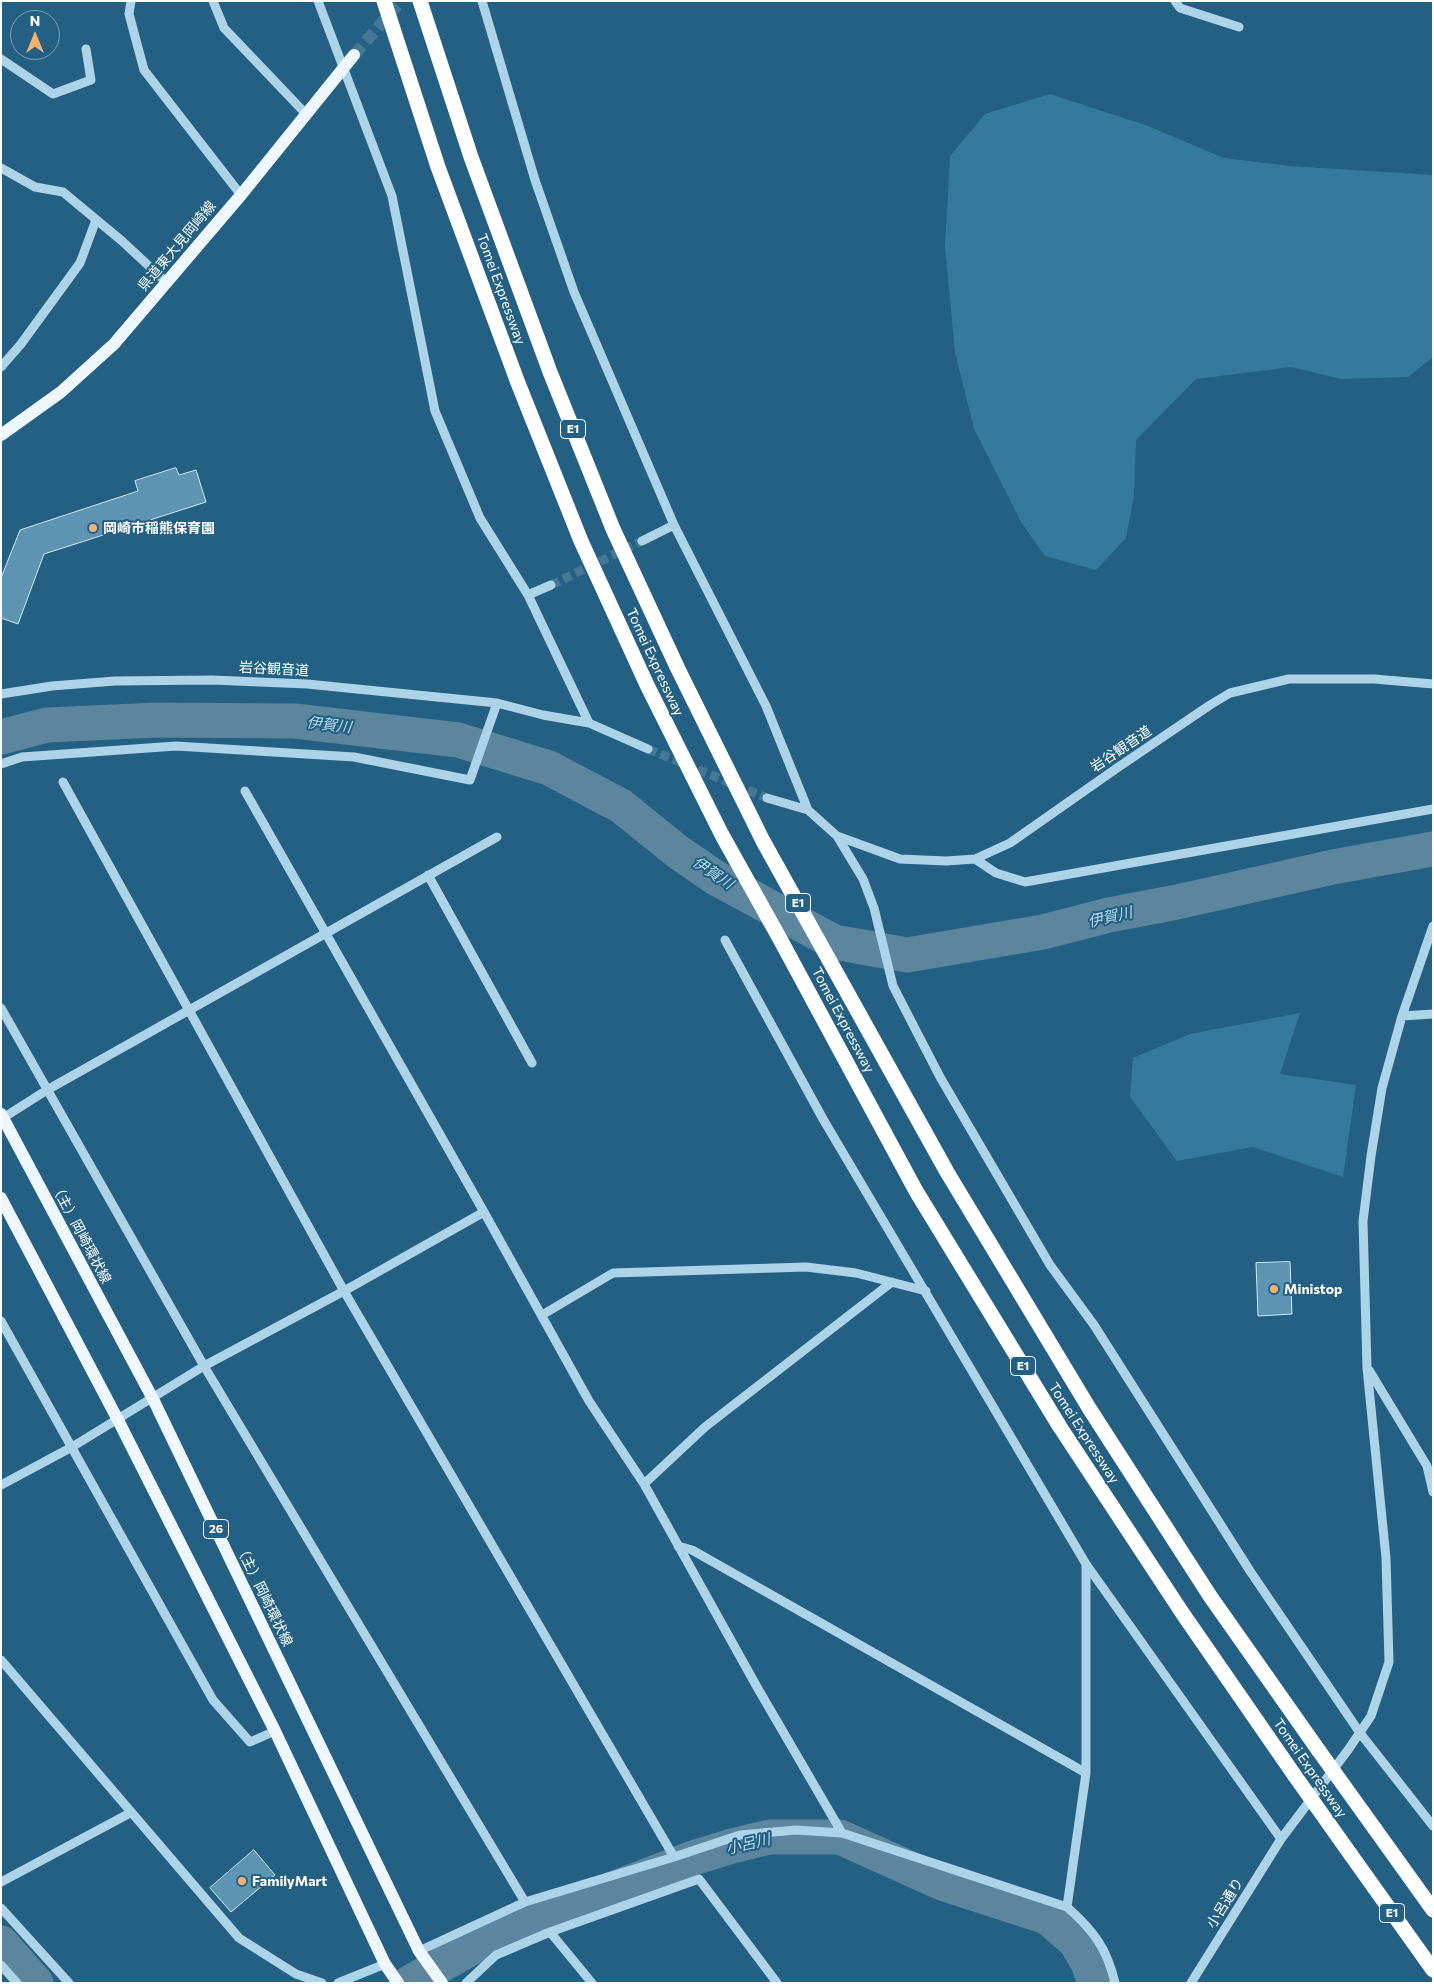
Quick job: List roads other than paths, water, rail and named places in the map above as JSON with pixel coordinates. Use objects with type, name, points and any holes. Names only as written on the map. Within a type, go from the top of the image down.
[{"type":"highway","name":"Tomei Expressway","points":[[384,1],[438,167],[518,383],[581,541],[647,685],[722,835],[916,1191],[1060,1427],[1183,1614],[1433,1970]]},
{"type":"highway","name":"Tomei Expressway","points":[[420,1],[471,158],[550,372],[613,529],[678,669],[763,841],[947,1172],[1089,1408],[1210,1596],[1433,1910]]},
{"type":"main road","name":"県道東大見岡崎線","points":[[1,435],[61,392],[114,344],[241,195],[354,55]]},
{"type":"main road","name":"（主）岡崎環状線","points":[[2,1116],[153,1399],[418,1951],[442,1983]]},
{"type":"main road","points":[[1,1198],[118,1420],[275,1731],[385,1964],[398,1983]]},
{"type":"street","points":[[131,1],[129,14],[144,70],[241,195]]},
{"type":"street","points":[[213,1],[224,28],[306,114]]},
{"type":"street","points":[[318,1],[392,196],[435,411],[480,518],[528,595],[588,723]]},
{"type":"street","points":[[482,1],[535,180],[574,292],[674,525],[766,706],[808,810]]},
{"type":"street","points":[[1175,1],[1180,8],[1239,27]]},
{"type":"street","points":[[1,59],[53,94],[91,80],[86,49]]},
{"type":"street","points":[[3,173],[35,187],[63,192],[166,282]]},
{"type":"street","points":[[1,367],[39,322],[80,263],[96,220]]},
{"type":"street","points":[[642,541],[674,525]]},
{"type":"street","points":[[528,595],[551,585]]},
{"type":"street","name":"岩谷観音道","points":[[837,836],[900,859],[946,861],[975,859],[1010,843],[1230,693],[1289,679],[1374,679],[1433,684]]},
{"type":"street","name":"岩谷観音道","points":[[1,694],[52,686],[116,681],[212,680],[307,684],[497,703],[543,715],[588,723],[648,750]]},
{"type":"street","points":[[1,764],[22,758],[176,746],[354,757],[470,780],[497,703]]},
{"type":"street","points":[[63,782],[344,1291],[674,1857]]},
{"type":"street","points":[[245,791],[542,1315],[588,1401],[644,1484],[842,1833]]},
{"type":"street","points":[[768,798],[808,810],[837,836],[863,879],[874,908],[893,986],[940,1077],[1050,1265],[1094,1325],[1250,1571],[1360,1733],[1433,1826]]},
{"type":"street","points":[[975,859],[996,873],[1026,882],[1433,809]]},
{"type":"street","points":[[2,1116],[497,837]]},
{"type":"street","points":[[428,875],[532,1063]]},
{"type":"street","name":"小呂通り","points":[[1191,1983],[1281,1839],[1371,1716],[1390,1662],[1386,1558],[1367,1368],[1363,1221],[1382,1088],[1402,1016],[1433,926]]},
{"type":"street","points":[[725,940],[823,1119],[1086,1564],[1281,1839]]},
{"type":"street","points":[[1,1008],[204,1366],[525,1902]]},
{"type":"street","points":[[1402,1016],[1433,1014]]},
{"type":"street","points":[[1,1485],[72,1447],[204,1366],[344,1291],[484,1212]]},
{"type":"street","points":[[542,1315],[613,1274],[806,1267],[856,1273],[926,1291]]},
{"type":"street","points":[[644,1484],[705,1427],[892,1282]]},
{"type":"street","points":[[1,1321],[213,1700],[250,1742],[275,1731]]},
{"type":"street","points":[[1367,1368],[1427,1466],[1433,1492]]},
{"type":"street","points":[[678,1546],[701,1555],[1086,1773]]},
{"type":"street","points":[[1067,1907],[1086,1773],[1086,1564]]},
{"type":"street","points":[[1,1660],[238,1938],[296,1974],[322,1983]]},
{"type":"street","points":[[1,1882],[130,1813]]},
{"type":"street","points":[[418,1951],[525,1902],[674,1857],[740,1834],[796,1830],[842,1833],[1067,1907],[1090,1927],[1110,1962],[1115,1983]]},
{"type":"street","points":[[466,1983],[496,1955],[550,1932],[699,1879],[777,1983]]},
{"type":"street","points":[[1,1908],[69,1983]]},
{"type":"street","points":[[550,1932],[592,1983]]},
{"type":"street","points":[[338,1983],[385,1964]]},
{"type":"street","points":[[1,1965],[18,1983]]},
{"type":"waterway","name":"伊賀川","points":[[1,737],[47,725],[157,720],[295,721],[458,740],[549,768],[621,806],[678,852],[716,878],[834,942],[907,955],[1043,932],[1109,915],[1177,902],[1333,867],[1433,849]]},
{"type":"waterway","name":"小呂川","points":[[409,1983],[498,1933],[690,1859],[769,1837],[840,1837],[942,1883],[1047,1917],[1076,1942],[1088,1963],[1095,1983]]},
{"type":"waterway","name":"小呂川","points":[[1,1943],[36,1983]]},
{"type":"tunnel","points":[[354,55],[401,1]]},
{"type":"tunnel","points":[[551,585],[642,541]]},
{"type":"tunnel","points":[[648,749],[767,798]]},
{"type":"place","name":"岡崎市稲熊保育園","points":[[93,528]]},
{"type":"place","name":"Ministop","points":[[1274,1289]]},
{"type":"place","name":"FamilyMart","points":[[242,1881]]}]
